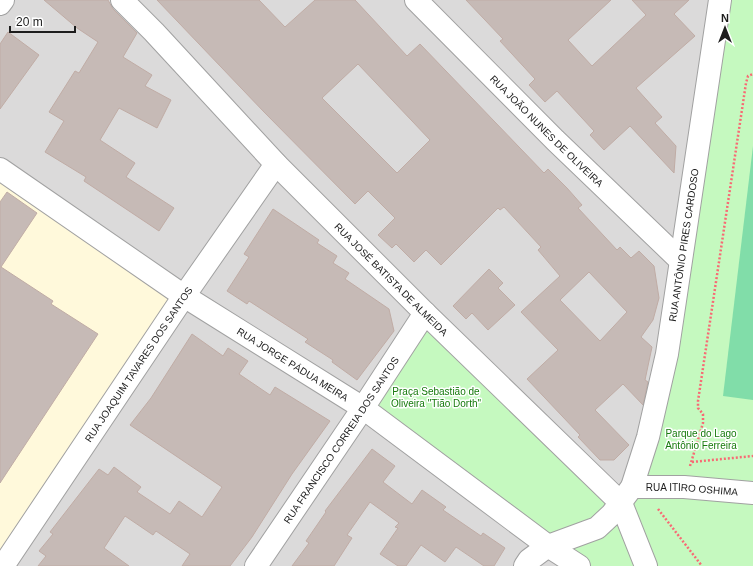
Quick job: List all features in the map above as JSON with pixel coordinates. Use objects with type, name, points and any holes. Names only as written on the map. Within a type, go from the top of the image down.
[{"type":"street","points":[[0,4],[3,0]]},
{"type":"street","name":"RUA JOSÉ BATISTA DE ALMEIDA","points":[[122,0],[154,32],[276,164],[425,313],[632,493],[646,566]]},
{"type":"street","name":"RUA JOÃO NUNES DE OLIVEIRA","points":[[416,0],[555,140],[680,260]]},
{"type":"street","name":"RUA ANTÔNIO PIRES CARDOSO","points":[[632,493],[660,389],[671,331],[680,260],[720,0]]},
{"type":"street","name":"RUA JOAQUIM TAVARES DOS SANTOS","points":[[3,566],[184,296],[276,164]]},
{"type":"street","name":"RUA JORGE PÁDUA MEIRA","points":[[0,170],[184,296],[363,408],[548,546],[580,566]]},
{"type":"street","name":"RUA FRANCISCO CORREIA DOS SANTOS","points":[[256,566],[363,408],[425,313]]},
{"type":"street","name":"RUA ITIRO OSHIMA","points":[[632,493],[684,487],[753,493]]},
{"type":"street","points":[[525,566],[529,560],[548,546],[597,528],[632,493]]},
{"type":"path","points":[[684,487],[703,423],[703,414],[698,408],[698,401],[746,83],[748,76],[753,74]]},
{"type":"path","points":[[692,462],[753,456]]},
{"type":"path","points":[[632,493],[702,566]]},
{"type":"shaded area","points":[[0,0],[715,0],[646,566],[0,566]]},
{"type":"shaded area","points":[[0,177],[184,296],[0,560]]},
{"type":"green space","name":"Parque do Lago Antônio Ferreira","points":[[720,0],[753,0],[753,495],[632,487],[659,394]]},
{"type":"green space","points":[[753,146],[753,400],[723,396]]},
{"type":"green space","name":"Praça Sebastião de Oliveira \"Tião Dorth\"","points":[[426,319],[617,504],[598,524],[548,541],[367,408]]},
{"type":"green space","points":[[633,489],[753,497],[753,566],[648,566],[624,502]]},
{"type":"green space","points":[[620,509],[642,566],[584,566],[555,547]]},
{"type":"building","points":[[44,0],[108,0],[113,9],[137,33],[123,57],[152,75],[145,86],[171,100],[157,128],[119,108],[100,140],[135,163],[126,177],[174,208],[159,231],[84,181],[86,177],[45,152],[64,121],[49,112],[75,71],[79,73],[98,42],[77,28]]},
{"type":"building","points":[[157,0],[259,0],[285,27],[315,0],[355,0],[407,56],[420,44],[544,173],[548,169],[567,188],[582,205],[578,208],[617,250],[620,247],[631,258],[639,251],[654,266],[659,298],[653,320],[641,337],[652,347],[645,380],[648,382],[643,405],[623,384],[595,410],[629,445],[614,460],[600,460],[578,437],[580,435],[527,379],[558,350],[521,312],[560,276],[538,250],[541,247],[504,207],[500,210],[498,208],[441,265],[426,250],[414,262],[396,244],[392,248],[378,235],[395,218],[368,191],[355,204],[264,112]],"holes":[[[358,64],[430,140],[397,173],[322,98]],[[589,272],[627,312],[600,341],[560,300]]]},
{"type":"building","points":[[466,0],[611,0],[568,40],[592,66],[646,15],[632,0],[689,0],[674,14],[695,36],[636,88],[662,117],[655,123],[676,146],[674,173],[630,126],[604,150],[590,135],[594,131],[557,91],[545,102],[529,85],[535,79],[500,41],[503,39]]},
{"type":"building","points":[[8,32],[39,55],[0,109],[0,44]]},
{"type":"building","points":[[7,192],[37,213],[1,267],[53,301],[51,304],[98,334],[0,483],[0,202]]},
{"type":"building","points":[[273,209],[319,240],[317,243],[337,256],[333,263],[349,273],[345,279],[389,309],[394,331],[357,380],[332,362],[333,360],[305,342],[308,339],[249,301],[247,304],[227,291],[249,257],[244,254]]},
{"type":"building","points":[[489,269],[503,283],[498,288],[515,305],[488,330],[472,313],[466,319],[453,306]]},
{"type":"building","points":[[192,334],[223,356],[228,348],[248,361],[239,374],[270,395],[275,387],[330,421],[292,474],[252,537],[230,566],[182,566],[190,554],[156,531],[153,535],[125,516],[104,548],[129,566],[38,566],[46,556],[39,551],[53,534],[50,532],[99,469],[108,475],[114,467],[141,487],[137,492],[170,514],[179,501],[202,517],[222,487],[130,425],[151,398]]},
{"type":"building","points":[[372,449],[395,466],[383,482],[412,504],[422,490],[446,507],[443,510],[481,536],[483,533],[505,548],[494,566],[484,566],[456,547],[445,562],[421,545],[406,566],[398,566],[380,554],[398,528],[395,527],[399,523],[370,502],[347,535],[352,538],[334,566],[292,566],[309,543],[306,541],[326,512],[325,511]]}]
